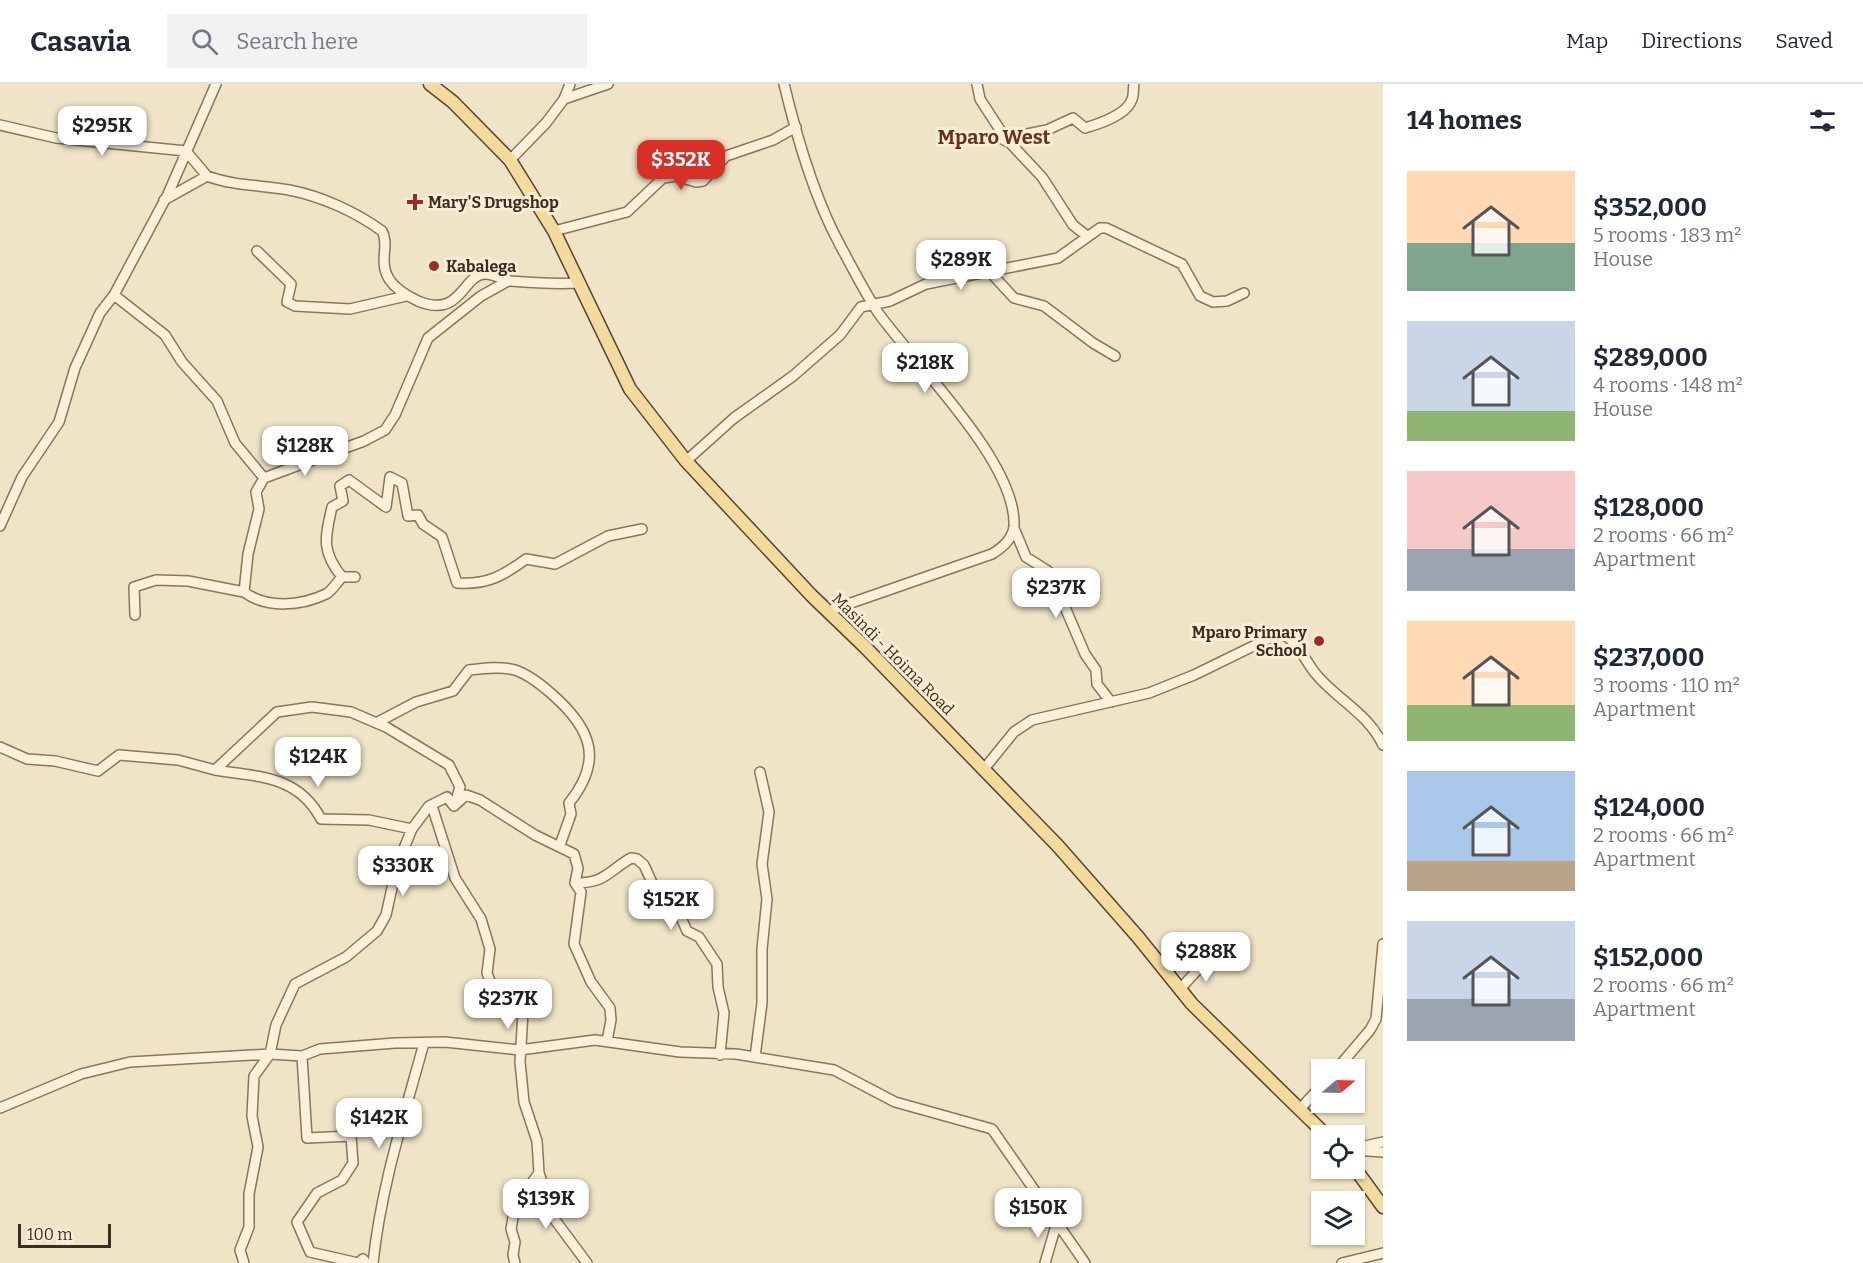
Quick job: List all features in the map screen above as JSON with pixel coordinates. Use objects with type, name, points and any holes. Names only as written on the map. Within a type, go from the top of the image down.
[{"type":"main road","name":"Masindi - Hoima Road","points":[[430,84],[453,102],[501,148],[510,160],[554,231],[630,389],[686,461],[828,611],[1058,846],[1192,1004],[1315,1125]]},
{"type":"main road","name":"Masindi - Hoima Road","points":[[442,84],[476,115],[498,140],[501,148]]},
{"type":"main road","points":[[1363,1179],[1383,1207]]},
{"type":"street","points":[[0,526],[22,477],[59,422],[75,368],[100,313],[114,295],[164,200],[216,84]]},
{"type":"street","points":[[510,160],[546,123],[564,99],[570,84]]},
{"type":"street","points":[[564,99],[608,84]]},
{"type":"street","points":[[784,84],[821,204],[840,245],[874,304],[982,444],[1005,490],[1014,528],[1026,557],[1048,571],[1052,577],[1085,654],[1096,670],[1097,684],[1111,702]]},
{"type":"street","points":[[977,84],[980,99],[1002,133],[1002,139]]},
{"type":"street","points":[[1002,139],[1047,130],[1073,118],[1085,128],[1093,126],[1127,108],[1132,101],[1134,84]]},
{"type":"street","points":[[0,125],[56,138],[186,151],[207,176],[234,183],[292,191],[328,202],[378,228],[385,238],[382,256],[389,280],[406,296],[423,303],[440,306],[462,293],[477,275],[489,274],[508,281],[580,283]]},
{"type":"street","points":[[554,231],[627,212],[663,178],[676,176],[696,182],[703,181],[726,156],[773,140],[796,127]]},
{"type":"street","points":[[1002,139],[1010,143],[1042,177],[1072,225],[1087,236]]},
{"type":"street","points":[[164,200],[207,176]]},
{"type":"street","points":[[686,461],[734,418],[793,376],[840,334],[861,307],[890,301],[926,284],[1058,258],[1094,230],[1107,228],[1169,256],[1185,267],[1200,296],[1213,302],[1227,301],[1244,293]]},
{"type":"street","points":[[257,250],[291,284],[288,302],[295,306],[350,309],[406,296]]},
{"type":"street","points":[[990,272],[1014,298],[1044,306],[1093,343],[1115,356]]},
{"type":"street","points":[[244,592],[248,554],[259,509],[256,492],[264,478],[364,441],[385,430],[395,415],[428,338],[481,296],[508,281]]},
{"type":"street","points":[[114,295],[165,335],[182,362],[217,401],[235,443],[264,478]]},
{"type":"street","points":[[342,577],[328,559],[327,531],[332,507],[343,501],[340,486],[350,480],[386,507],[390,477],[402,483],[408,516],[418,515],[423,524],[442,537],[457,583],[471,584],[500,578],[526,559],[555,564],[608,536],[642,529]]},
{"type":"street","points":[[828,611],[986,557],[1005,543],[1014,528]]},
{"type":"street","points":[[135,615],[134,587],[156,580],[188,581],[244,592],[254,599],[285,605],[327,593],[342,577],[355,577]]},
{"type":"street","points":[[984,770],[1022,725],[1032,720],[1168,686],[1270,636],[1283,633],[1288,636],[1324,684],[1364,716],[1383,744]]},
{"type":"street","points":[[376,723],[417,702],[453,691],[469,670],[492,667],[516,670],[541,684],[569,710],[584,730],[591,751],[586,776],[569,803],[571,814],[560,845]]},
{"type":"street","points":[[214,770],[277,711],[312,707],[351,712],[376,723],[449,765],[460,787],[454,806]]},
{"type":"street","points":[[0,747],[27,759],[55,761],[98,771],[119,755],[178,760],[214,770],[282,781],[311,800],[321,819],[369,820],[412,829]]},
{"type":"street","points":[[755,1056],[762,1004],[762,949],[766,899],[762,864],[769,812],[760,772]]},
{"type":"street","points":[[454,806],[466,795],[480,800],[535,835],[569,849],[577,858],[575,883],[581,892],[574,944],[591,982],[610,1008],[611,1020],[607,1041]]},
{"type":"street","points":[[244,1263],[240,1250],[249,1227],[249,1194],[258,1147],[252,1116],[254,1076],[270,1053],[276,1025],[295,984],[346,957],[376,931],[386,915],[397,865],[412,829],[420,817],[447,797],[454,806]]},
{"type":"street","points":[[432,806],[455,878],[481,919],[490,949],[487,973],[495,998],[523,1012],[520,1050],[524,1102],[537,1142],[539,1173],[555,1220],[587,1263]]},
{"type":"street","points":[[575,883],[587,883],[609,876],[631,858],[637,859],[644,865],[654,887],[679,913],[687,931],[699,938],[715,960],[724,1013],[720,1055]]},
{"type":"street","points":[[1345,1059],[1370,1030],[1376,1019],[1383,944]]},
{"type":"street","points":[[1180,989],[1202,965],[1215,956]]},
{"type":"street","points":[[0,1108],[81,1074],[130,1062],[270,1053],[302,1056],[320,1049],[395,1042],[520,1050],[595,1040],[680,1052],[755,1056],[834,1070],[895,1102],[992,1129],[1085,1263]]},
{"type":"street","points":[[373,1263],[378,1216],[390,1160],[424,1043]]},
{"type":"street","points":[[302,1056],[307,1138],[351,1136],[353,1163],[342,1180],[317,1193],[297,1222],[310,1252],[358,1263],[363,1259],[366,1263]]},
{"type":"street","points":[[1299,1110],[1311,1097]]},
{"type":"street","points":[[1365,1146],[1383,1142]]},
{"type":"street","points":[[1365,1151],[1383,1152]]},
{"type":"street","points":[[515,1263],[513,1255],[515,1242],[511,1229],[515,1206],[539,1173]]},
{"type":"street","points":[[1045,1263],[1057,1222]]},
{"type":"street","points":[[1342,1263],[1383,1253]]},
{"type":"place","name":"Mary'S Drugshop","points":[[415,202]]},
{"type":"place","name":"Kabalega","points":[[434,266]]},
{"type":"place","name":"Mparo Primary School","points":[[1319,641]]},
{"type":"district","name":"Mparo West","points":[[994,137]]}]
